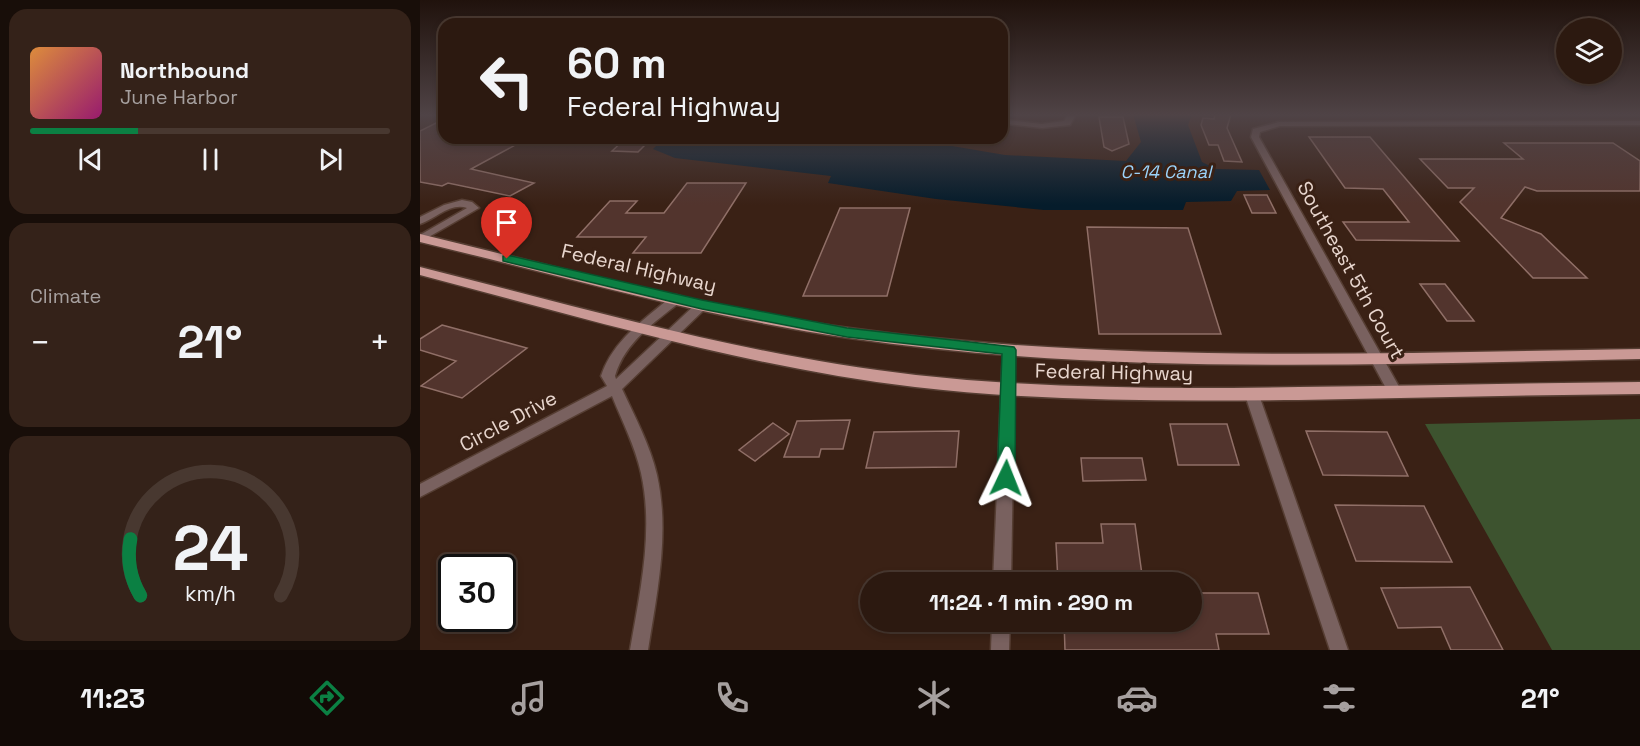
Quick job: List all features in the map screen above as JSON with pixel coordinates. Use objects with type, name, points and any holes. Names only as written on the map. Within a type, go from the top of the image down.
[{"type":"main road","name":"Federal Highway","points":[[420,238],[676,299],[847,333],[1009,350],[1157,359],[1640,354]]},
{"type":"main road","name":"Federal Highway","points":[[420,271],[733,351],[833,369],[1009,390],[1132,395],[1252,395],[1640,388]]},
{"type":"street","name":"Southeast 5th Court","points":[[1259,144],[1395,392]]},
{"type":"street","points":[[420,221],[456,204],[467,204],[474,208],[420,238]]},
{"type":"street","points":[[639,650],[654,524],[649,474],[615,388],[608,376],[618,352],[676,299]]},
{"type":"street","name":"Circle Drive","points":[[420,491],[615,388],[702,304]]},
{"type":"street","points":[[1002,572],[1009,350]]},
{"type":"street","points":[[1252,395],[1339,650]]},
{"type":"street","points":[[999,650],[1000,632]]},
{"type":"green space","points":[[1640,419],[1640,650],[1552,650],[1425,424]]},
{"type":"water","name":"C-14 Canal","points":[[658,144],[942,144],[1005,155],[1126,161],[1139,144],[1195,144],[1202,162],[1216,169],[1259,170],[1270,190],[1237,191],[1231,201],[1186,202],[1183,210],[1044,210],[936,199],[828,183],[831,176],[675,158],[653,149]]},
{"type":"building","points":[[420,144],[517,144],[471,169],[534,183],[510,196],[448,183],[442,186],[420,182]]},
{"type":"building","points":[[619,144],[646,144],[638,152],[612,151]]},
{"type":"building","points":[[1104,144],[1128,144],[1112,151],[1104,147]]},
{"type":"building","points":[[1234,144],[1242,162],[1224,161],[1218,145],[1209,145]]},
{"type":"building","points":[[1314,144],[1376,144],[1459,241],[1356,240],[1343,222],[1409,222],[1383,189],[1345,188]]},
{"type":"building","points":[[1506,144],[1615,144],[1640,161],[1640,191],[1537,191],[1525,187],[1501,218],[1541,234],[1587,278],[1533,278],[1460,202],[1474,188],[1448,188],[1420,159],[1523,159]]},
{"type":"building","points":[[687,183],[746,183],[701,253],[633,253],[646,237],[577,237],[610,201],[637,201],[626,213],[664,213]]},
{"type":"building","points":[[1244,195],[1267,195],[1276,213],[1252,213]]},
{"type":"building","points":[[840,208],[910,208],[887,296],[803,296]]},
{"type":"building","points":[[1087,227],[1188,228],[1221,334],[1099,334]]},
{"type":"building","points":[[1420,284],[1445,284],[1474,321],[1447,321]]},
{"type":"building","points":[[442,325],[527,348],[462,398],[421,386],[456,361],[420,350],[420,339]]},
{"type":"building","points":[[850,420],[843,449],[821,449],[819,457],[784,457],[797,421]]},
{"type":"building","points":[[773,423],[789,434],[755,461],[739,450]]},
{"type":"building","points":[[1170,424],[1227,424],[1239,465],[1178,465]]},
{"type":"building","points":[[959,431],[956,467],[866,468],[874,432]]},
{"type":"building","points":[[1306,431],[1387,432],[1408,476],[1323,475]]},
{"type":"building","points":[[1081,458],[1142,458],[1146,480],[1083,481]]},
{"type":"building","points":[[1335,505],[1424,506],[1452,562],[1356,561]]},
{"type":"building","points":[[1101,524],[1135,524],[1142,572],[1057,572],[1056,543],[1103,543]]},
{"type":"building","points":[[1470,587],[1503,650],[1451,650],[1441,627],[1398,628],[1381,588]]},
{"type":"building","points":[[1202,593],[1258,593],[1269,634],[1216,634],[1219,650],[1065,650],[1064,632],[1202,632]]},
{"type":"route","points":[[507,259],[702,304],[847,333],[1009,350],[1006,478]]}]
